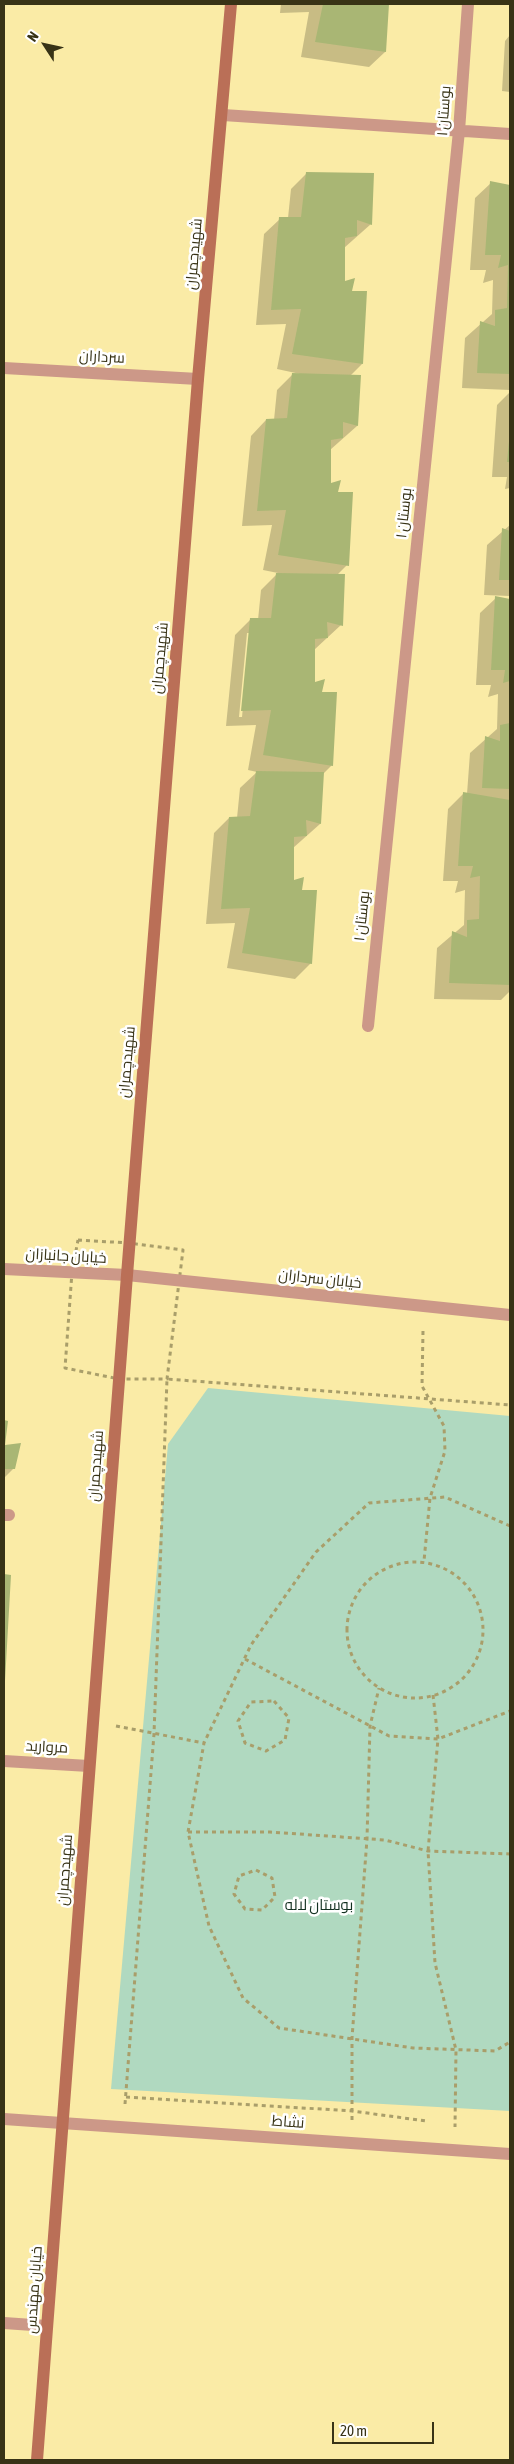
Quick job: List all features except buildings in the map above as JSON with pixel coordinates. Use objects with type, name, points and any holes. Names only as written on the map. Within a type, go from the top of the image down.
[{"type":"street","name":"شهیدچمران","points":[[62,2123],[198,379],[223,115],[231,4]]},
{"type":"street","name":"بوستان ۱","points":[[368,1026],[459,131],[468,4]]},
{"type":"street","points":[[223,115],[510,134]]},
{"type":"street","name":"سرداران","points":[[4,368],[198,379]]},
{"type":"street","name":"خیابان جانبازان","points":[[4,1270],[127,1275]]},
{"type":"street","name":"خیابان سرداران","points":[[127,1275],[510,1315]]},
{"type":"street","name":"مروارید","points":[[4,1761],[89,1766]]},
{"type":"street","name":"نشاط","points":[[4,2119],[510,2154]]},
{"type":"street","name":"خیابان مهندس","points":[[37,2460],[62,2123]]},
{"type":"street","points":[[4,2323],[47,2326]]},
{"type":"path","points":[[424,1306],[422,1386],[444,1426],[445,1451],[430,1498],[424,1561]]},
{"type":"path","points":[[436,2123],[352,2111],[126,2097],[154,1734],[167,1379],[510,1405]]},
{"type":"path","points":[[510,1526],[445,1497],[369,1503],[316,1552],[251,1645],[204,1743],[188,1832],[208,1926],[243,1998],[279,2028],[413,2048],[495,2051],[510,2042]]},
{"type":"path","points":[[424,1561],[456,1574],[477,1599],[484,1631],[476,1663],[454,1688],[423,1699],[390,1695],[362,1676],[348,1646],[348,1613],[364,1584],[391,1565],[424,1561]]},
{"type":"path","points":[[245,1659],[389,1736],[438,1739],[510,1711]]},
{"type":"path","points":[[351,2143],[352,2038],[367,1839],[370,1726],[379,1688]]},
{"type":"path","points":[[433,1695],[438,1739],[428,1851],[436,1963],[456,2050],[454,2150]]},
{"type":"path","points":[[274,1701],[289,1718],[285,1740],[266,1751],[245,1743],[238,1721],[251,1702],[274,1701]]},
{"type":"path","points":[[93,1721],[204,1743]]},
{"type":"path","points":[[188,1832],[270,1832],[384,1840],[428,1851],[510,1854]]},
{"type":"path","points":[[256,1870],[272,1878],[275,1897],[262,1910],[244,1909],[234,1894],[239,1876],[256,1870]]},
{"type":"path","points":[[445,2124],[464,2126]]},
{"type":"green space","name":"بوستان لاله","points":[[208,1388],[510,1416],[510,2111],[111,2089],[168,1444]]}]
